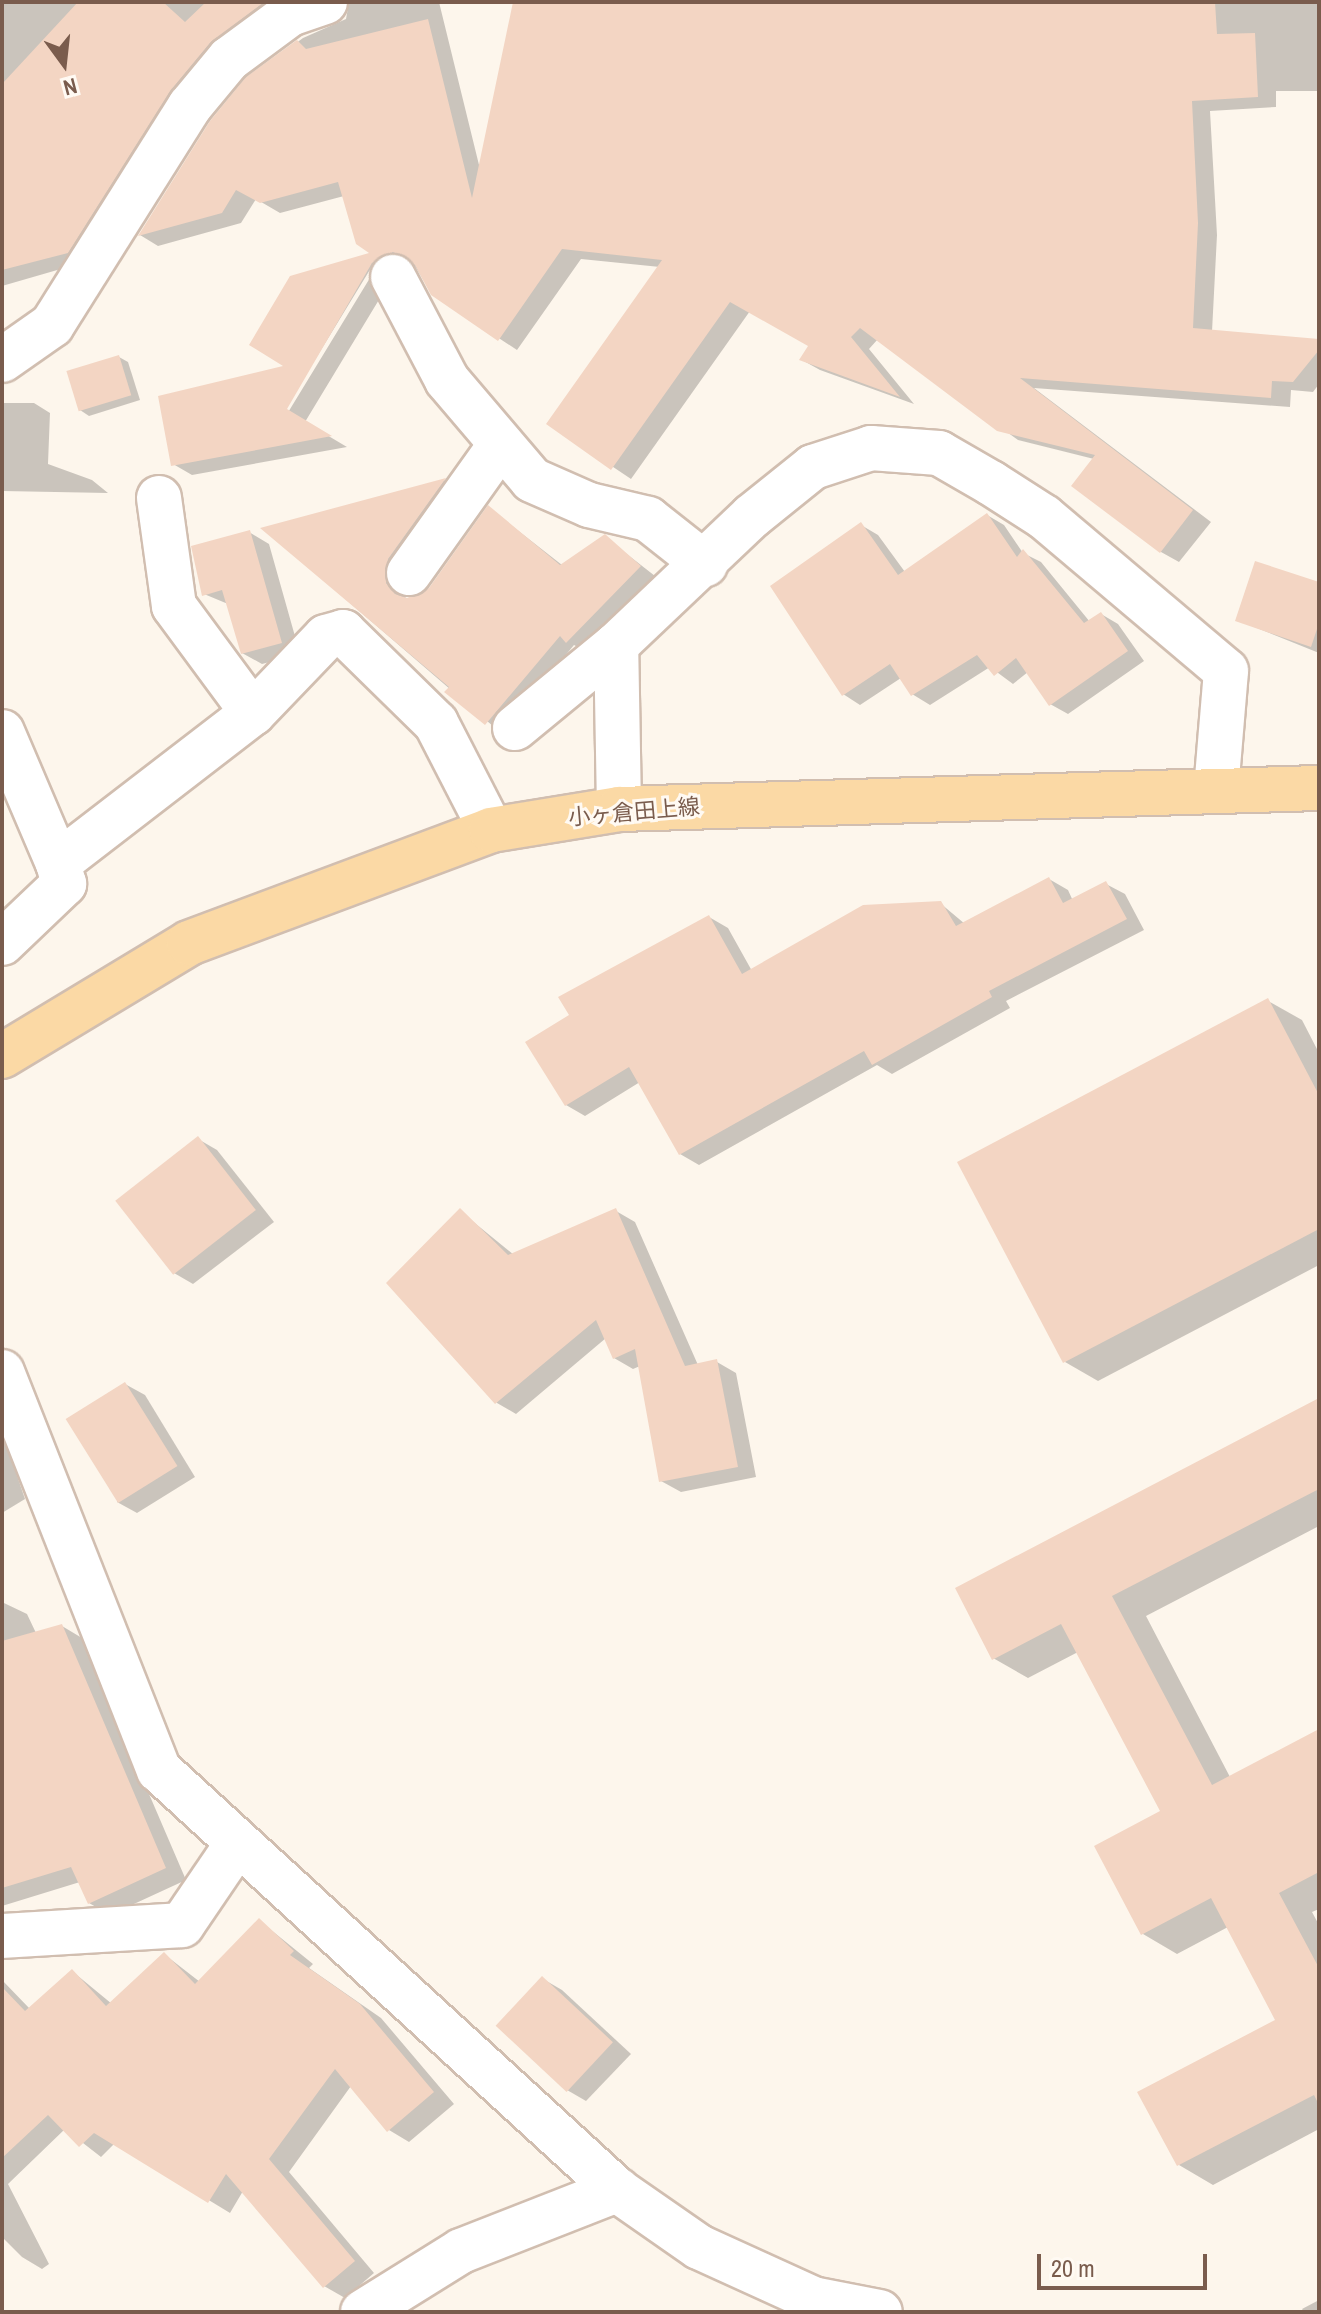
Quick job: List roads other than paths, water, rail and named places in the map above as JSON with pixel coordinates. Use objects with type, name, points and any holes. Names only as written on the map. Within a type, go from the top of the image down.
[{"type":"main road","name":"小ヶ倉田上線","points":[[2,1056],[189,943],[491,830],[619,809],[1319,788]]},
{"type":"street","points":[[2,360],[52,325],[190,106],[229,59],[290,14],[325,2]]},
{"type":"street","points":[[393,277],[447,380],[499,447],[532,480],[589,505],[648,519],[705,564]]},
{"type":"street","points":[[409,573],[499,447]]},
{"type":"street","points":[[515,728],[616,645],[813,467],[871,448],[939,453],[1044,517],[1226,671],[1216,791]]},
{"type":"street","points":[[159,498],[174,606],[253,713]]},
{"type":"street","points":[[58,863],[253,713],[326,637],[343,632],[436,723],[491,830]]},
{"type":"street","points":[[616,645],[619,809]]},
{"type":"street","points":[[2,732],[64,884],[2,943]]},
{"type":"street","points":[[2,1372],[159,1770],[617,2190],[699,2247],[813,2299],[880,2312]]},
{"type":"street","points":[[2,1936],[182,1925],[237,1844]]},
{"type":"street","points":[[363,2312],[461,2251],[617,2190]]}]
